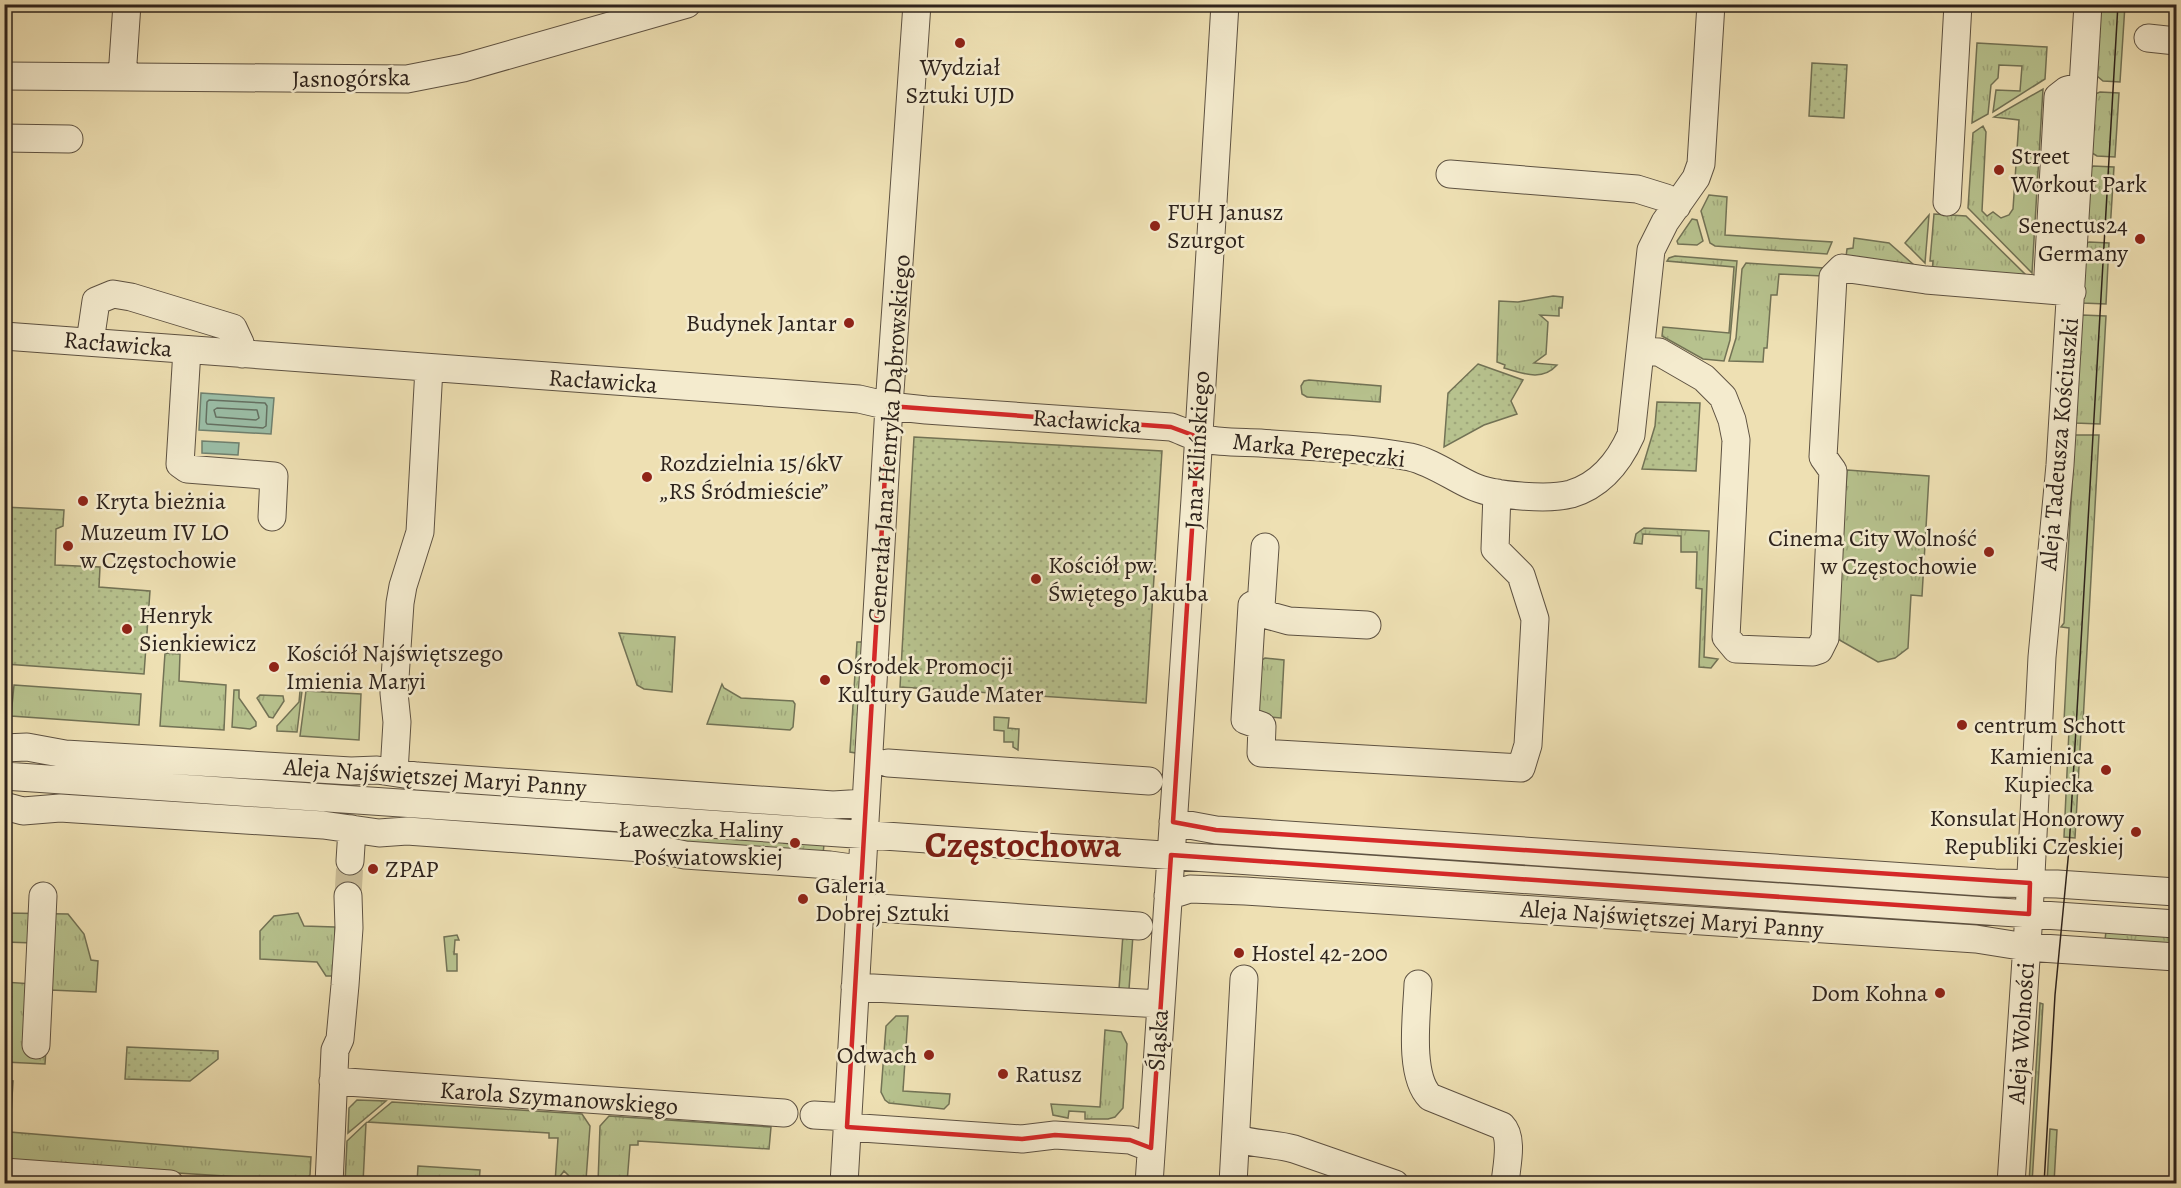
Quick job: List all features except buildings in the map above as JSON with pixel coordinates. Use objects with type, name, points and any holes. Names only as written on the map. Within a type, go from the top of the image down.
[{"type":"street","points":[[122,77],[127,4]]},
{"type":"street","name":"Jasnogórska","points":[[4,76],[407,79],[464,68],[687,4]]},
{"type":"street","name":"Generała Jana Henryka Dąbrowskiego","points":[[844,1184],[861,873],[859,836],[866,803],[889,406],[917,4]]},
{"type":"street","name":"Jana Kilińskiego","points":[[1168,896],[1225,4]]},
{"type":"street","name":"Marka Perepeczki","points":[[1198,437],[1410,457],[1482,490],[1497,493],[1550,497],[1572,494],[1607,474],[1623,453],[1631,435],[1651,250],[1665,222],[1696,178],[1701,164],[1711,4]]},
{"type":"street","points":[[1947,202],[1958,4]]},
{"type":"street","name":"Aleja Tadeusza Kościuszki","points":[[2030,883],[2046,600],[2060,465],[2072,292],[2088,4]]},
{"type":"street","points":[[2148,38],[2176,41]]},
{"type":"street","points":[[4,138],[69,139]]},
{"type":"street","points":[[1450,174],[1637,189],[1666,198],[1677,206]]},
{"type":"street","points":[[1641,351],[1659,352],[1704,378],[1723,397],[1732,420],[1736,440],[1726,637],[1736,649],[1813,652],[1819,650],[1825,638],[1833,471],[1822,457],[1833,277],[1842,268],[1926,280],[2072,292]]},
{"type":"street","points":[[90,342],[96,301],[112,294],[131,297],[233,328],[242,354]]},
{"type":"street","name":"Racławicka","points":[[4,336],[859,399],[889,406],[1171,426],[1198,437]]},
{"type":"street","points":[[187,350],[180,464],[187,469],[274,476],[272,517]]},
{"type":"street","points":[[394,772],[397,722],[394,693],[400,603],[420,532],[429,368]]},
{"type":"street","points":[[1261,606],[1252,605],[1245,720],[1262,726],[1261,753],[1521,768],[1528,745],[1535,619],[1521,574],[1495,549],[1497,493]]},
{"type":"street","points":[[1265,547],[1261,606],[1267,615],[1289,621],[1367,624]]},
{"type":"street","name":"Aleja Najświętszej Maryi Panny","points":[[4,748],[27,747],[65,754],[351,771],[377,770],[429,777],[821,804],[866,803]]},
{"type":"street","points":[[888,763],[1149,781]]},
{"type":"street","points":[[323,825],[327,769]]},
{"type":"street","points":[[4,776],[2176,924]]},
{"type":"street","points":[[4,806],[23,810],[60,808],[323,825],[379,833],[406,831],[656,849],[685,855],[830,865],[852,868],[861,873]]},
{"type":"street","points":[[1173,822],[1210,830],[2176,892]]},
{"type":"street","points":[[350,861],[352,829]]},
{"type":"street","name":"Aleja Wolności","points":[[2011,1184],[2030,883]]},
{"type":"street","name":"Aleja Najświętszej Maryi Panny","points":[[1168,896],[1190,889],[1245,891],[1976,939],[2026,947],[2176,957]]},
{"type":"street","points":[[36,1044],[43,896]]},
{"type":"street","points":[[329,1184],[335,1050],[340,1039],[349,928],[348,896]]},
{"type":"street","name":"Śląska","points":[[1149,1184],[1168,896]]},
{"type":"street","points":[[879,908],[1139,926]]},
{"type":"street","points":[[1233,1184],[1244,979]]},
{"type":"street","points":[[1418,984],[1416,1049],[1424,1091],[1430,1097],[1502,1126],[1506,1130],[1508,1138],[1505,1184]]},
{"type":"street","points":[[855,987],[1161,1004]]},
{"type":"street","name":"Karola Szymanowskiego","points":[[333,1082],[784,1113]]},
{"type":"street","points":[[814,1115],[847,1122],[1022,1139],[1055,1136],[1130,1140],[1151,1148]]},
{"type":"street","points":[[1236,1138],[1249,1143],[1280,1145],[1294,1149],[1395,1184]]},
{"type":"street","points":[[4,1172],[170,1184]]},
{"type":"highlighted area","points":[[889,406],[1171,427],[1198,437],[1173,822],[1216,830],[2030,883],[2029,914],[1171,855],[1151,1148],[1130,1140],[1055,1135],[1022,1139],[847,1127]]},
{"type":"green space","points":[[2100,5],[2125,5],[2120,82],[2103,81],[2097,76]]},
{"type":"green space","points":[[1977,43],[2047,47],[2045,79],[1993,112],[1996,90],[2020,91],[2022,66],[1999,65],[1998,78],[1991,85],[1988,114],[1972,123]]},
{"type":"green space","points":[[1812,63],[1847,65],[1844,118],[1809,116]]},
{"type":"green space","points":[[2043,89],[2032,273],[1968,208],[1973,133],[1983,126],[1986,132],[1982,211],[1987,216],[1993,212],[2001,218],[2009,215],[2013,209],[2019,120],[1994,117]]},
{"type":"green space","points":[[2119,93],[2115,157],[2097,156],[2092,153],[2095,94]]},
{"type":"green space","points":[[2093,166],[2114,167],[2110,231],[2090,228],[2086,221],[2090,169]]},
{"type":"green space","points":[[1709,195],[1727,197],[1725,235],[1832,242],[1827,254],[1715,246],[1710,243],[1701,211]]},
{"type":"green space","points":[[1934,214],[1966,216],[2029,278],[1932,273],[1933,261],[1930,261]]},
{"type":"green space","points":[[1929,215],[1925,263],[1905,243]]},
{"type":"green space","points":[[1692,219],[1697,220],[1703,241],[1697,245],[1678,244],[1677,241]]},
{"type":"green space","points":[[1854,238],[1889,243],[1922,272],[1846,257],[1847,249],[1853,248]]},
{"type":"green space","points":[[2089,242],[2109,243],[2106,304],[2082,303],[2086,244]]},
{"type":"green space","points":[[1675,256],[1737,261],[1730,340],[1724,361],[1703,359],[1662,336],[1663,327],[1729,333],[1734,267],[1667,261]]},
{"type":"green space","points":[[1746,263],[1824,268],[1823,276],[1779,274],[1777,295],[1771,295],[1767,348],[1764,348],[1763,362],[1729,361],[1736,338],[1742,269]]},
{"type":"green space","points":[[1553,296],[1563,297],[1562,308],[1559,308],[1559,316],[1540,315],[1548,322],[1546,354],[1534,363],[1557,365],[1538,375],[1504,368],[1505,365],[1497,362],[1499,301],[1518,302]]},
{"type":"green space","points":[[2082,315],[2106,316],[2100,424],[2075,423]]},
{"type":"green space","points":[[1478,364],[1523,380],[1511,401],[1517,414],[1484,425],[1444,447],[1448,393]]},
{"type":"green space","points":[[1304,381],[1381,386],[1380,402],[1307,397],[1302,394],[1301,386]]},
{"type":"green space","points":[[1657,402],[1700,403],[1696,471],[1642,469],[1655,426]]},
{"type":"green space","points":[[2075,435],[2099,435],[2083,722],[2064,721],[2069,628],[2061,627],[2064,623]]},
{"type":"green space","points":[[914,437],[1162,451],[1146,703],[900,687]]},
{"type":"green space","points":[[1847,470],[1929,476],[1922,596],[1911,595],[1908,648],[1895,658],[1878,662],[1836,638],[1843,487],[1846,487]]},
{"type":"green space","points":[[4,507],[64,510],[63,526],[56,529],[55,565],[100,567],[99,587],[150,591],[144,674],[5,664]]},
{"type":"green space","points":[[1644,528],[1709,531],[1704,657],[1718,659],[1711,668],[1699,667],[1702,589],[1696,588],[1697,552],[1681,552],[1681,536],[1643,534],[1642,544],[1634,543],[1636,534]]},
{"type":"green space","points":[[619,633],[675,637],[672,692],[644,689],[637,685]]},
{"type":"green space","points":[[857,642],[863,642],[856,753],[850,752]]},
{"type":"green space","points":[[165,653],[180,654],[179,681],[226,685],[224,730],[160,726]]},
{"type":"green space","points":[[1265,658],[1284,660],[1281,718],[1250,715],[1253,665]]},
{"type":"green space","points":[[722,684],[724,688],[741,698],[793,701],[795,704],[793,727],[790,730],[707,724]]},
{"type":"green space","points":[[14,685],[141,694],[139,725],[11,716]]},
{"type":"green space","points":[[234,690],[239,690],[239,698],[256,722],[256,726],[250,729],[232,727]]},
{"type":"green space","points":[[300,691],[302,691],[297,732],[277,731],[277,726],[299,702]]},
{"type":"green space","points":[[306,691],[361,694],[359,740],[300,736]]},
{"type":"green space","points":[[260,695],[283,696],[284,701],[273,718],[269,717],[257,698]]},
{"type":"green space","points":[[994,717],[1009,718],[1008,728],[1019,729],[1018,750],[1013,747],[1013,742],[1004,742],[1004,731],[994,730]]},
{"type":"green space","points":[[2069,730],[2081,731],[2075,838],[2064,837]]},
{"type":"green space","points":[[631,831],[784,841],[784,843],[798,845],[799,842],[824,844],[823,855],[630,842]]},
{"type":"green space","points":[[5,913],[68,914],[84,934],[91,960],[98,961],[96,992],[50,990],[45,1064],[5,1062],[4,982],[33,984],[34,943],[5,942]]},
{"type":"green space","points":[[298,913],[304,926],[335,927],[334,976],[326,976],[317,962],[260,959],[260,931],[274,916]]},
{"type":"green space","points":[[2106,931],[2176,936],[2176,945],[2105,940]]},
{"type":"green space","points":[[1123,934],[1133,935],[1129,989],[1119,989]]},
{"type":"green space","points":[[457,935],[459,940],[455,940],[454,954],[457,954],[457,971],[447,971],[444,937]]},
{"type":"green space","points":[[2040,1003],[2043,1004],[2032,1183],[2029,1183]]},
{"type":"green space","points":[[896,1016],[908,1016],[903,1091],[950,1094],[949,1104],[944,1109],[889,1103],[885,1100],[881,1092],[886,1026]]},
{"type":"green space","points":[[1105,1030],[1121,1032],[1127,1044],[1123,1108],[1115,1117],[1108,1119],[1085,1119],[1085,1112],[1069,1111],[1068,1118],[1053,1115],[1051,1104],[1100,1107]]},
{"type":"green space","points":[[127,1047],[218,1051],[218,1059],[190,1081],[125,1079]]},
{"type":"green space","points":[[4,1080],[13,1081],[10,1132],[311,1157],[310,1175],[303,1181],[5,1162]]},
{"type":"green space","points":[[357,1100],[386,1101],[348,1133],[349,1108]]},
{"type":"green space","points":[[392,1102],[582,1114],[590,1126],[586,1180],[573,1180],[564,1171],[555,1183],[558,1138],[549,1138],[549,1133],[368,1122]]},
{"type":"green space","points":[[609,1116],[771,1127],[769,1149],[638,1141],[638,1145],[630,1145],[627,1183],[598,1183],[600,1126]]},
{"type":"green space","points":[[366,1123],[363,1183],[345,1183],[347,1141]]},
{"type":"green space","points":[[2050,1129],[2057,1130],[2054,1183],[2047,1183]]},
{"type":"green space","points":[[418,1166],[480,1170],[479,1183],[417,1183]]},
{"type":"water","points":[[201,393],[274,398],[271,434],[199,430]]},
{"type":"water","points":[[202,441],[239,443],[238,455],[202,453]]},
{"type":"tunnel","points":[[348,896],[350,861]]},
{"type":"tram line","points":[[2044,1184],[2055,995],[2069,849],[2118,4]]},
{"type":"place","name":"Wydział Sztuki UJD","points":[[960,43]]},
{"type":"place","name":"Street Workout Park","points":[[1999,170]]},
{"type":"place","name":"FUH Janusz Szurgot","points":[[1155,226]]},
{"type":"place","name":"Senectus24 Germany","points":[[2140,239]]},
{"type":"place","name":"Budynek Jantar","points":[[849,323]]},
{"type":"place","name":"Rozdzielnia 15/6kV „RS Śródmieście”","points":[[647,477]]},
{"type":"place","name":"Kryta bieżnia","points":[[83,501]]},
{"type":"place","name":"Muzeum IV LO w Częstochowie","points":[[68,546]]},
{"type":"place","name":"Cinema City Wolność w Częstochowie","points":[[1989,552]]},
{"type":"place","name":"Kościół pw. Świętego Jakuba","points":[[1036,579]]},
{"type":"place","name":"Henryk Sienkiewicz","points":[[127,629]]},
{"type":"place","name":"Kościół Najświętszego Imienia Maryi","points":[[274,667]]},
{"type":"place","name":"Ośrodek Promocji Kultury Gaude Mater","points":[[825,680]]},
{"type":"place","name":"centrum Schott","points":[[1962,725]]},
{"type":"place","name":"Kamienica Kupiecka","points":[[2106,770]]},
{"type":"place","name":"Konsulat Honorowy Republiki Czeskiej","points":[[2136,832]]},
{"type":"place","name":"Ławeczka Haliny Poświatowskiej","points":[[795,843]]},
{"type":"place","name":"ZPAP","points":[[373,869]]},
{"type":"place","name":"Galeria Dobrej Sztuki","points":[[803,899]]},
{"type":"place","name":"Hostel 42-200","points":[[1239,953]]},
{"type":"place","name":"Dom Kohna","points":[[1940,993]]},
{"type":"place","name":"Odwach","points":[[929,1055]]},
{"type":"place","name":"Ratusz","points":[[1003,1074]]},
{"type":"district","name":"Częstochowa","points":[[1023,844]]}]
